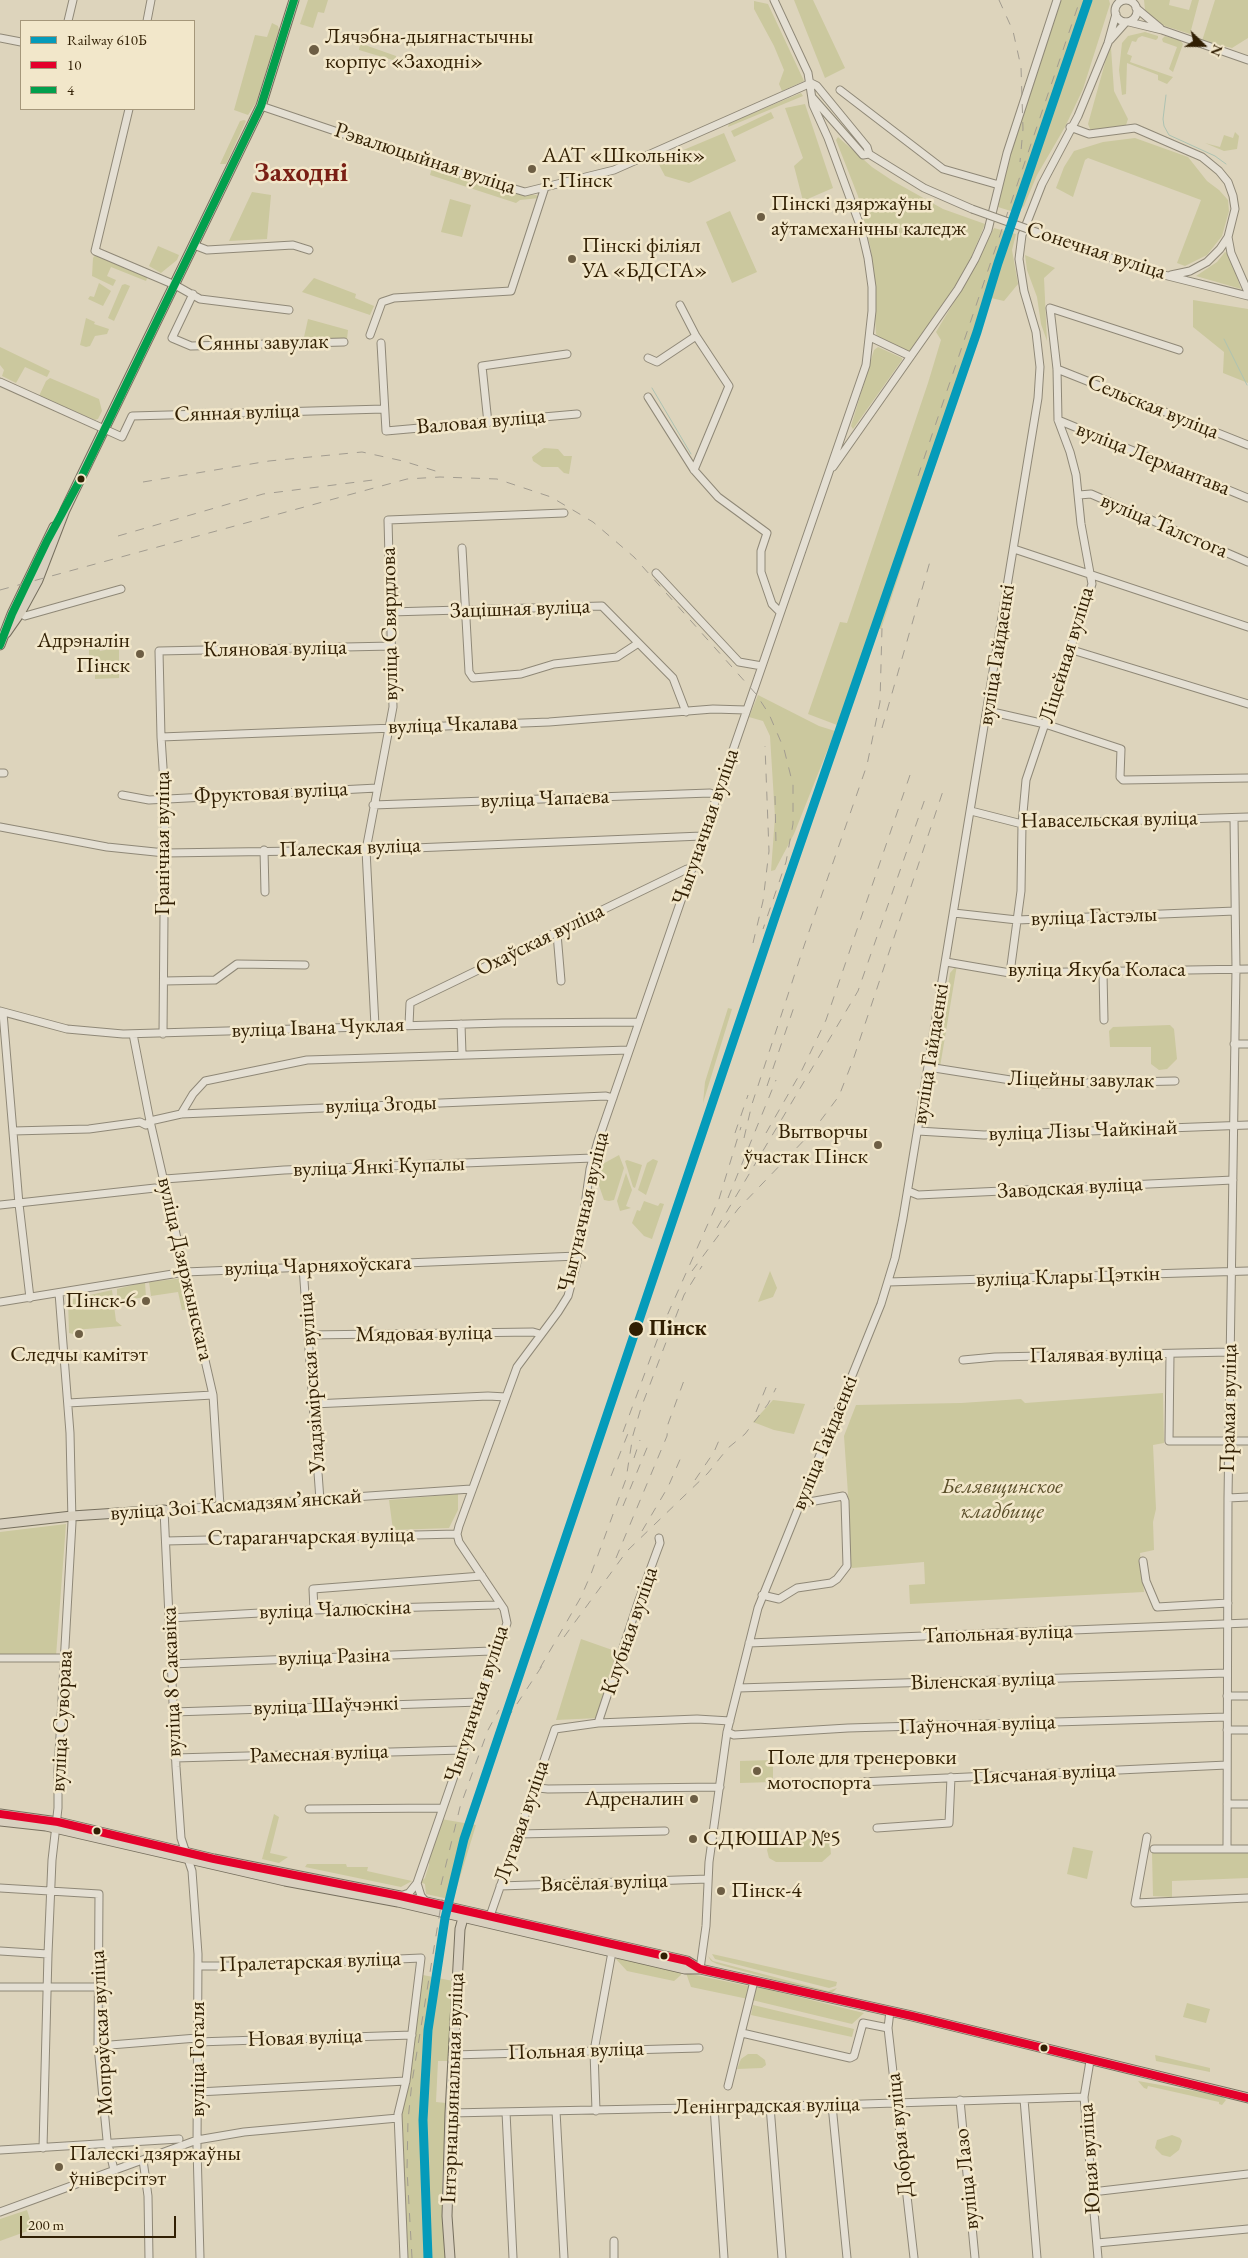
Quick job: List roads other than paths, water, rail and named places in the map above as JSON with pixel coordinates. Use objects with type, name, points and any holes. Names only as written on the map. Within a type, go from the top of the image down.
[{"type":"main road","points":[[6,633],[12,614],[47,541],[65,510],[261,106],[294,0]]},
{"type":"main road","points":[[0,645],[38,580],[65,510]]},
{"type":"main road","name":"вуліца Зоі Касмадзямʼянскай","points":[[0,1524],[72,1516],[164,1510]]},
{"type":"main road","points":[[0,1814],[57,1825],[685,1969],[700,1969],[890,2011],[1248,2098]]},
{"type":"main road","points":[[0,1821],[57,1825]]},
{"type":"main road","points":[[286,1877],[400,1896],[687,1961],[700,1969]]},
{"type":"main road","name":"Інтэрнацыянальная вуліца","points":[[450,2258],[447,2216],[450,2113],[460,1934],[463,1918]]},
{"type":"street","points":[[68,20],[73,0]]},
{"type":"street","points":[[148,20],[151,0]]},
{"type":"street","points":[[774,0],[811,83],[817,86],[867,147],[869,154]]},
{"type":"street","points":[[829,472],[966,276],[988,230],[1007,153],[1057,0]]},
{"type":"street","points":[[1162,30],[1136,4],[1124,0],[1118,3],[1116,14],[1119,19],[1162,30],[1248,60]]},
{"type":"street","points":[[1127,22],[1135,17],[1136,4]]},
{"type":"street","name":"вуліца Гайдаенкі","points":[[700,1969],[706,1926],[708,1879],[727,1732],[749,1643],[762,1595],[888,1282],[895,1258],[908,1191],[1038,398],[1040,366],[1036,332],[1024,291],[1019,247],[1027,219],[1038,192],[1070,127],[1078,116],[1108,43],[1116,14]]},
{"type":"street","name":"вуліца Гайдаенкі","points":[[1108,43],[1127,22]]},
{"type":"street","points":[[0,38],[20,42]]},
{"type":"street","name":"Рэвалюцыйная вуліца","points":[[261,106],[497,185],[525,192],[614,170],[811,83]]},
{"type":"street","name":"Чыгуначная вуліца","points":[[417,1883],[507,1623],[506,1614],[500,1603],[459,1542],[457,1534],[517,1367],[568,1296],[578,1256],[593,1158],[716,795],[866,365],[872,311],[868,258],[861,228],[828,138],[813,105],[809,90],[811,83]]},
{"type":"street","points":[[840,90],[943,169],[999,185]]},
{"type":"street","points":[[811,95],[838,128]]},
{"type":"street","points":[[129,110],[95,251],[206,300],[289,310]]},
{"type":"street","points":[[828,138],[826,128],[830,125],[838,128]]},
{"type":"street","points":[[1070,127],[1090,134],[1135,128],[1202,157],[1223,176],[1234,196],[1235,216],[1228,237],[1220,249],[1202,265],[1190,271],[1171,275]]},
{"type":"street","name":"Сонечная вуліца","points":[[838,128],[863,155],[869,154],[924,188],[972,209],[1135,266],[1248,296]]},
{"type":"street","points":[[370,335],[382,302],[394,298],[511,291],[545,187]]},
{"type":"street","points":[[1228,237],[1231,253],[1248,292]]},
{"type":"street","points":[[194,245],[207,250],[293,245],[309,250]]},
{"type":"street","name":"Сянны завулак","points":[[193,294],[172,338],[191,346],[344,342]]},
{"type":"street","points":[[680,305],[696,336],[729,386],[694,470]]},
{"type":"street","name":"Ліцейная вуліца","points":[[1010,973],[1023,856],[1022,824],[1026,780],[1092,584],[1081,524],[1079,495],[1070,452],[1058,420],[1057,370],[1050,308],[1179,350]]},
{"type":"street","points":[[648,358],[657,362],[696,336]]},
{"type":"street","points":[[870,338],[910,356]]},
{"type":"street","points":[[381,343],[384,409]]},
{"type":"street","points":[[488,422],[482,366],[567,354]]},
{"type":"street","name":"Сельская вуліца","points":[[1057,370],[1248,445]]},
{"type":"street","points":[[0,382],[104,430]]},
{"type":"street","points":[[648,397],[694,470],[718,497],[768,532],[761,551],[761,572],[772,604],[780,612]]},
{"type":"street","name":"Сянная вуліца","points":[[104,430],[122,437],[132,416],[384,409]]},
{"type":"street","name":"Валовая вуліца","points":[[384,409],[386,431],[577,414]]},
{"type":"street","name":"вуліца Лермантава","points":[[1058,420],[1248,498]]},
{"type":"street","points":[[845,429],[851,434],[857,434]]},
{"type":"street","name":"вуліца Талстога","points":[[1079,495],[1091,494],[1248,562]]},
{"type":"street","name":"вуліца Свярдлова","points":[[374,1026],[366,850],[393,707],[388,520],[564,513]]},
{"type":"street","points":[[462,548],[469,672],[473,678],[521,674],[554,664],[617,657],[637,644]]},
{"type":"street","points":[[1014,549],[1090,572],[1248,627]]},
{"type":"street","points":[[656,573],[739,662],[762,666]]},
{"type":"street","points":[[20,613],[25,616],[121,589]]},
{"type":"street","name":"Зацішная вуліца","points":[[390,612],[602,606],[637,644],[673,678],[686,712]]},
{"type":"street","name":"Кляновая вуліца","points":[[159,651],[392,646]]},
{"type":"street","points":[[1069,649],[1248,704]]},
{"type":"street","name":"Гранічная вуліца","points":[[159,651],[161,737],[165,798],[163,1034]]},
{"type":"street","name":"вуліца Чкалава","points":[[161,737],[549,722],[713,709],[746,710]]},
{"type":"street","points":[[988,712],[1045,724],[1121,749],[1120,777],[1123,780],[1248,778]]},
{"type":"street","name":"Фруктовая вуліца","points":[[122,796],[149,800],[377,788]]},
{"type":"street","name":"вуліца Чапаева","points":[[373,805],[710,793],[716,795]]},
{"type":"street","name":"Навасельская вуліца","points":[[971,811],[1022,824],[1248,817]]},
{"type":"street","name":"Прамая вуліца","points":[[1227,1848],[1228,1498],[1236,969],[1234,818]]},
{"type":"street","name":"Палеская вуліца","points":[[0,827],[107,848],[164,853],[264,850],[366,850],[702,836]]},
{"type":"street","points":[[264,850],[265,892]]},
{"type":"street","name":"Охаўская вуліца","points":[[409,1025],[410,1003],[557,934],[687,868],[691,869]]},
{"type":"street","name":"вуліца Гастэлы","points":[[954,913],[1017,920],[1235,911]]},
{"type":"street","points":[[557,934],[561,981]]},
{"type":"street","name":"вуліца Якуба Коласа","points":[[946,962],[1010,973],[1103,973],[1248,969]]},
{"type":"street","points":[[164,981],[216,980],[237,964],[305,965]]},
{"type":"street","points":[[1103,973],[1104,1020]]},
{"type":"street","points":[[2,1012],[18,1204],[30,1298]]},
{"type":"street","name":"вуліца Івана Чуклая","points":[[2,1012],[68,1029],[133,1034],[409,1025],[639,1022]]},
{"type":"street","points":[[461,1024],[462,1054]]},
{"type":"street","name":"вуліца Дзяржынскага","points":[[133,1034],[150,1121],[166,1183],[213,1395],[220,1506]]},
{"type":"street","points":[[1234,1044],[1248,1044]]},
{"type":"street","points":[[181,1114],[204,1082],[307,1060],[629,1050]]},
{"type":"street","name":"Ліцейны завулак","points":[[928,1067],[1036,1084],[1175,1082]]},
{"type":"street","name":"вуліца Згоды","points":[[13,1131],[89,1129],[140,1122],[146,1125],[150,1121],[181,1114],[606,1096],[613,1098]]},
{"type":"street","name":"вуліца Лізы Чайкінай","points":[[918,1131],[984,1135],[1248,1125]]},
{"type":"street","name":"вуліца Янкі Купалы","points":[[0,1205],[155,1188],[161,1190],[166,1183],[294,1170],[593,1158]]},
{"type":"street","name":"Заводская вуліца","points":[[908,1191],[918,1195],[1233,1180]]},
{"type":"street","name":"вуліца Чарняхоўскага","points":[[0,1302],[59,1294],[185,1272],[578,1256]]},
{"type":"street","name":"Уладзімірская вуліца","points":[[303,1267],[320,1500]]},
{"type":"street","name":"вуліца Клары Цэткін","points":[[888,1282],[1248,1271]]},
{"type":"street","name":"вуліца Суворава","points":[[43,2148],[44,2048],[48,1954],[57,1825],[72,1516],[68,1403],[59,1294]]},
{"type":"street","name":"Мядовая вуліца","points":[[308,1335],[527,1332],[540,1334]]},
{"type":"street","name":"Палявая вуліца","points":[[963,1360],[995,1357],[1230,1352]]},
{"type":"street","points":[[1170,1354],[1168,1441],[1248,1441]]},
{"type":"street","points":[[68,1403],[213,1395]]},
{"type":"street","points":[[313,1404],[488,1396],[506,1397]]},
{"type":"street","name":"вуліца Зоі Касмадзямʼянскай","points":[[164,1510],[472,1490]]},
{"type":"street","points":[[762,1595],[779,1599],[797,1588],[831,1583],[837,1579],[846,1566],[845,1501],[843,1496],[809,1502],[802,1498]]},
{"type":"street","points":[[1228,1498],[1248,1497]]},
{"type":"street","name":"вуліца 8 Сакавіка","points":[[164,1510],[175,1758],[181,1838],[188,1856]]},
{"type":"street","name":"Стараганчарская вуліца","points":[[166,1541],[457,1534]]},
{"type":"street","name":"Клубная вуліца","points":[[598,1723],[638,1600],[660,1542],[659,1538]]},
{"type":"street","points":[[1143,1561],[1146,1581],[1157,1607],[1228,1603]]},
{"type":"street","points":[[314,1610],[314,1589],[482,1576]]},
{"type":"street","name":"вуліца Чалюскіна","points":[[170,1618],[314,1610],[496,1605],[500,1603]]},
{"type":"street","name":"Тапольная вуліца","points":[[749,1643],[1248,1623]]},
{"type":"street","name":"вуліца Разіна","points":[[170,1664],[492,1651],[497,1653]]},
{"type":"street","points":[[0,1658],[64,1658]]},
{"type":"street","name":"Віленская вуліца","points":[[738,1688],[1228,1673]]},
{"type":"street","points":[[1227,1696],[1248,1696]]},
{"type":"street","name":"вуліца Шаўчэнкі","points":[[173,1712],[480,1702]]},
{"type":"street","name":"Паўночная вуліца","points":[[727,1732],[734,1735],[848,1728],[1227,1717]]},
{"type":"street","points":[[598,1723],[696,1719],[730,1721]]},
{"type":"street","name":"Лугавая вуліца","points":[[490,1916],[555,1729],[598,1723]]},
{"type":"street","points":[[1227,1730],[1248,1730]]},
{"type":"street","name":"Рамесная вуліца","points":[[175,1758],[463,1750]]},
{"type":"street","name":"Пясчаная вуліца","points":[[860,1782],[1227,1765]]},
{"type":"street","points":[[877,1828],[949,1823],[951,1778]]},
{"type":"street","points":[[534,1785],[538,1788],[548,1789],[720,1787]]},
{"type":"street","points":[[1227,1804],[1248,1804]]},
{"type":"street","points":[[309,1809],[443,1808]]},
{"type":"street","points":[[518,1834],[665,1831]]},
{"type":"street","points":[[1147,1837],[1135,1903],[1248,1898]]},
{"type":"street","points":[[1154,1849],[1248,1848]]},
{"type":"street","name":"вуліца Гогаля","points":[[188,1856],[192,1871],[198,1966],[197,2140],[200,2258]]},
{"type":"street","name":"Вясёлая вуліца","points":[[500,1886],[708,1879]]},
{"type":"street","points":[[400,1896],[410,1893],[417,1883]]},
{"type":"street","points":[[417,1883],[421,1896],[426,1902]]},
{"type":"street","points":[[0,1888],[51,1892]]},
{"type":"street","name":"Мопраўская вуліца","points":[[51,1892],[98,1894],[98,2046],[108,2143],[114,2170]]},
{"type":"street","points":[[0,1951],[48,1954]]},
{"type":"street","points":[[596,2111],[594,2051],[612,1952]]},
{"type":"street","name":"Пралетарская вуліца","points":[[198,1966],[242,1966],[421,1958],[412,2035]]},
{"type":"street","points":[[728,2086],[754,1981]]},
{"type":"street","points":[[0,1987],[98,1987]]},
{"type":"street","name":"Добрая вуліца","points":[[890,2011],[888,2028],[914,2258]]},
{"type":"street","points":[[742,2033],[850,2058],[854,2056],[863,2023],[888,2028]]},
{"type":"street","points":[[404,2258],[398,2118],[406,2081],[412,2035]]},
{"type":"street","name":"Новая вуліца","points":[[98,2046],[197,2040],[412,2035]]},
{"type":"street","name":"Польная вуліца","points":[[453,2055],[699,2048]]},
{"type":"street","name":"Юная вуліца","points":[[1090,2061],[1084,2097],[1098,2258]]},
{"type":"street","points":[[198,2092],[406,2081]]},
{"type":"street","name":"Ленінградская вуліца","points":[[450,2113],[596,2111],[714,2106],[832,2105],[1084,2097]]},
{"type":"street","points":[[1024,2099],[1037,2258]]},
{"type":"street","name":"вуліца Лазо","points":[[960,2100],[975,2258]]},
{"type":"street","points":[[832,2105],[847,2258]]},
{"type":"street","points":[[714,2106],[724,2258]]},
{"type":"street","points":[[770,2106],[782,2258]]},
{"type":"street","points":[[556,2111],[564,2258]]},
{"type":"street","points":[[506,2112],[513,2258]]},
{"type":"street","points":[[0,2212],[197,2140],[244,2132],[398,2118]]},
{"type":"street","points":[[0,2150],[180,2139]]},
{"type":"street","points":[[143,2160],[148,2196],[149,2258]]},
{"type":"street","points":[[1092,2192],[1248,2174]]},
{"type":"street","points":[[1097,2244],[1248,2229]]},
{"type":"street","points":[[614,2241],[614,2258]]},
{"type":"waterway","points":[[1166,95],[1163,119],[1164,126],[1169,135],[1215,156],[1226,164]]},
{"type":"waterway","points":[[1224,339],[1247,385]]},
{"type":"waterway","points":[[652,388],[691,454]]},
{"type":"railway","points":[[999,0],[1013,31],[1021,67],[1023,129],[1020,162]]},
{"type":"railway","points":[[918,476],[1080,0]]},
{"type":"railway","points":[[143,482],[269,461],[362,452],[403,461],[442,473]]},
{"type":"railway","points":[[0,590],[407,479],[440,477],[497,479],[551,497],[593,522],[634,557],[756,694],[769,714],[784,749],[793,785],[793,824],[786,862],[763,929]]},
{"type":"railway","points":[[118,536],[263,494],[381,479]]},
{"type":"railway","points":[[882,728],[931,558]]},
{"type":"railway","points":[[744,1138],[752,1104],[804,946],[867,765],[880,702],[882,628]]},
{"type":"railway","points":[[753,943],[763,901],[769,851],[765,746]]},
{"type":"railway","points":[[766,1133],[801,1072],[826,1020],[910,775]]},
{"type":"railway","points":[[692,1271],[738,1209],[812,1132],[839,1096],[853,1060],[943,791]]},
{"type":"railway","points":[[775,796],[776,844]]},
{"type":"railway","points":[[717,1228],[858,991],[926,796]]},
{"type":"railway","points":[[767,1086],[795,1004]]},
{"type":"railway","points":[[728,1198],[776,1080]]},
{"type":"railway","points":[[735,1133],[748,1095]]},
{"type":"railway","points":[[623,1432],[662,1327],[719,1199],[741,1127]]},
{"type":"railway","points":[[540,1668],[581,1597],[591,1574],[626,1479],[633,1435],[641,1408],[684,1295],[702,1266]]},
{"type":"railway","points":[[616,1558],[667,1436],[668,1424],[686,1375]]},
{"type":"railway","points":[[756,1412],[767,1385]]},
{"type":"railway","points":[[564,1637],[627,1551],[708,1473],[728,1448],[745,1434],[768,1404],[776,1388]]},
{"type":"railway","points":[[611,1476],[629,1431]]},
{"type":"railway","points":[[695,1480],[714,1452],[720,1438]]},
{"type":"railway","points":[[634,1458],[640,1440]]},
{"type":"railway","points":[[623,1506],[649,1443]]},
{"type":"railway","points":[[642,1531],[668,1487],[682,1455]]},
{"type":"railway","points":[[507,1719],[544,1663]]},
{"type":"railway","points":[[441,1885],[460,1807],[488,1730],[499,1710]]},
{"type":"railway","points":[[478,1804],[505,1727]]},
{"type":"railway","points":[[412,2258],[407,2170],[408,2120],[412,2082],[442,1899]]},
{"type":"rail line","name":"610Б","points":[[428,2258],[423,2120],[428,2030],[445,1918],[464,1839],[775,917],[977,332],[998,263],[1088,0]]},
{"type":"place","name":"Лячэбна-дыягнастычны корпус «Заходні»","points":[[314,50]]},
{"type":"place","name":"ААТ «Школьнік» г. Пінск","points":[[532,169]]},
{"type":"place","name":"Пінскі дзяржаўны аўтамеханічны каледж","points":[[761,217]]},
{"type":"place","name":"Пінскі філіял УА «БДСГА»","points":[[572,259]]},
{"type":"place","name":"Адрэналін Пінск","points":[[140,654]]},
{"type":"place","name":"Вытворчы ўчастак Пінск","points":[[878,1145]]},
{"type":"place","name":"Пінск-6","points":[[146,1301]]},
{"type":"place","name":"Пінск","points":[[636,1329]]},
{"type":"place","name":"Следчы камітэт","points":[[79,1334]]},
{"type":"place","name":"Поле для тренеровки мотоспорта","points":[[757,1771]]},
{"type":"place","name":"Адреналин","points":[[694,1799]]},
{"type":"place","name":"СДЮШАР №5","points":[[693,1839]]},
{"type":"place","name":"Пінск-4","points":[[721,1891]]},
{"type":"place","name":"Палескі дзяржаўны ўніверсітэт","points":[[59,2167]]},
{"type":"district","name":"Заходні","points":[[301,173]]},
{"type":"park label","name":"Белявщинское кладбище","points":[[1002,1500]]}]
